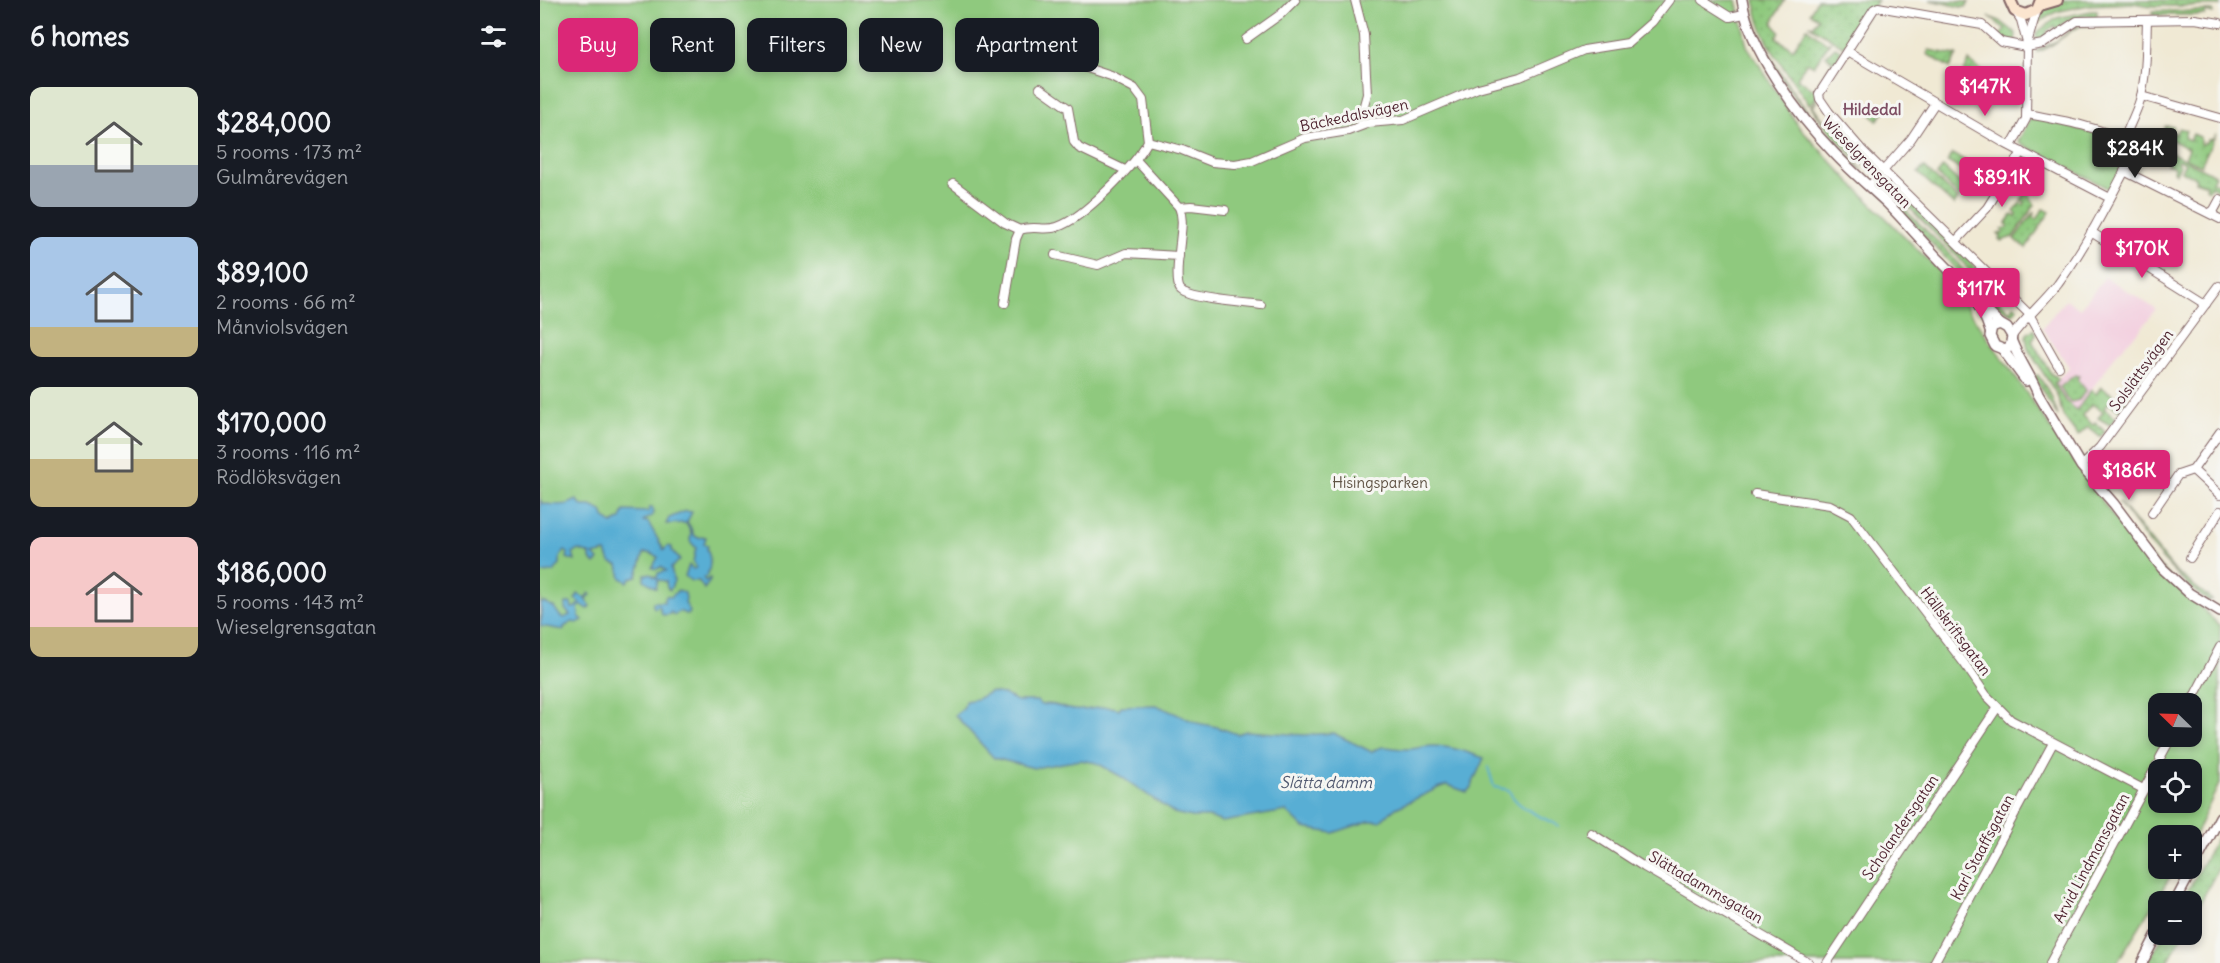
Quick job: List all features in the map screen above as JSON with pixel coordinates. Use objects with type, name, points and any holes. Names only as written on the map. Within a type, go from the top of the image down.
[{"type":"main road","points":[[1998,0],[2012,5],[2026,15],[2039,5],[2057,0]]},
{"type":"street","points":[[1246,39],[1286,3],[1295,0]]},
{"type":"street","points":[[1355,0],[1364,35],[1367,94],[1361,116],[1362,124]]},
{"type":"street","name":"Bäckedalsvägen","points":[[1148,141],[1182,150],[1212,162],[1235,164],[1252,161],[1297,141],[1348,131],[1362,124],[1403,120],[1478,88],[1520,77],[1584,50],[1628,43],[1640,34],[1670,0]]},
{"type":"street","points":[[1703,0],[1730,17],[1744,14]]},
{"type":"street","name":"Wieselgrensgatan","points":[[1742,0],[1744,14],[1755,42],[1793,103],[1835,154],[1889,206],[1975,300],[2003,325],[2038,394]]},
{"type":"street","points":[[2011,146],[2027,114],[2026,45],[2021,20],[2012,5]]},
{"type":"street","points":[[2026,45],[2039,5]]},
{"type":"street","points":[[2059,367],[2027,316],[1956,241],[1861,148],[1818,96],[1874,9],[1878,7],[1982,25],[2001,42],[2026,45],[2043,44],[2077,21],[2195,19],[2220,23]]},
{"type":"street","points":[[2124,139],[2141,96],[2147,20]]},
{"type":"street","points":[[1847,51],[2011,146],[2110,198]]},
{"type":"street","points":[[953,184],[1005,223],[1020,230],[1030,227],[1048,229],[1061,226],[1090,205],[1136,160],[1148,141],[1143,100],[1134,88],[1099,72]]},
{"type":"street","points":[[1040,88],[1068,108],[1076,145],[1125,170]]},
{"type":"street","points":[[2141,96],[2220,118]]},
{"type":"street","points":[[1869,187],[1911,139],[1935,103]]},
{"type":"street","points":[[2003,350],[2008,349],[2027,316],[2056,286],[2091,232],[2134,153],[2135,146],[2124,139],[2050,118],[2027,114]]},
{"type":"street","points":[[1956,241],[1987,208],[2022,152]]},
{"type":"street","points":[[1136,160],[1179,207],[1183,216],[1179,285],[1185,293],[1261,305]]},
{"type":"street","points":[[2124,171],[2220,219]]},
{"type":"street","points":[[2210,213],[2220,199]]},
{"type":"street","points":[[1179,207],[1225,210]]},
{"type":"street","points":[[1005,303],[1016,239],[1020,230]]},
{"type":"street","points":[[2091,232],[2206,304]]},
{"type":"street","points":[[1055,255],[1094,265],[1102,264],[1126,253],[1179,256]]},
{"type":"street","name":"Solslättsvägen","points":[[2081,466],[2100,447],[2219,286]]},
{"type":"street","name":"Wieselgrensgatan","points":[[1975,300],[1990,331],[1992,342],[1997,348],[2003,350],[2038,394],[2081,466],[2114,504],[2170,577],[2189,593],[2220,612]]},
{"type":"street","points":[[1990,331],[1994,325],[2003,325],[2027,316]]},
{"type":"street","points":[[2152,513],[2178,476],[2193,470],[2220,432]]},
{"type":"street","points":[[2193,470],[2220,495]]},
{"type":"street","name":"Hällskriftsgatan","points":[[1755,494],[1830,505],[1851,516],[1997,708],[2011,720],[2143,789]]},
{"type":"street","points":[[2190,558],[2220,511]]},
{"type":"street","points":[[2196,693],[2220,648]]},
{"type":"street","name":"Scholandersgatan","points":[[1827,963],[1997,708]]},
{"type":"street","name":"Karl Staaffsgatan","points":[[1934,963],[2053,743]]},
{"type":"street","name":"Arvid Lindmansgatan","points":[[2050,963],[2166,747]]},
{"type":"street","points":[[2181,891],[2220,817]]},
{"type":"street","name":"Slättadammsgatan","points":[[1591,833],[1809,963]]},
{"type":"street","points":[[2142,963],[2151,945]]},
{"type":"shaded area","points":[[2105,277],[2156,309],[2141,329],[2118,352],[2077,410],[2065,401],[2054,382],[2070,368],[2042,328],[2066,299],[2080,309]]},
{"type":"green space","name":"Hisingsparken","points":[[540,0],[1737,0],[1747,46],[1799,127],[1946,278],[2121,528],[2220,626],[2220,782],[2200,825],[2148,825],[2148,879],[2169,879],[2161,891],[2148,891],[2148,913],[2117,963],[540,963]]},
{"type":"green space","points":[[1747,0],[1750,0],[1753,16],[1768,51],[1789,86],[1812,117],[1862,170],[1846,157],[1809,116],[1774,67],[1751,20]]},
{"type":"green space","points":[[1755,0],[1785,0],[1773,24],[1780,32],[1776,38],[1793,49],[1807,28],[1827,43],[1830,42],[1814,66],[1807,62],[1797,78],[1814,90],[1833,61],[1826,56],[1835,47],[1842,51],[1816,94],[1816,99],[1809,104],[1783,68],[1768,42],[1757,14]]},
{"type":"green space","points":[[1817,0],[1878,0],[1844,47],[1809,25],[1813,26],[1818,18],[1810,13]]},
{"type":"green space","points":[[1930,0],[1969,2],[1966,7],[1961,7]]},
{"type":"green space","points":[[2065,0],[2220,0],[2220,6],[2152,6],[2133,3],[2089,5],[2056,12],[2034,25],[2041,11]]},
{"type":"green space","points":[[2097,11],[2097,18],[2084,16],[2073,21],[2071,19],[2062,24],[2057,31],[2054,26],[2046,32],[2049,38],[2037,44],[2036,33],[2057,18]]},
{"type":"green space","points":[[2153,11],[2213,11],[2213,14],[2206,12],[2205,15],[2152,15]]},
{"type":"green space","points":[[1989,17],[2000,21],[2016,33],[2015,45],[1999,37],[2005,29]]},
{"type":"green space","points":[[2141,23],[2143,25],[2081,26],[2049,47],[2037,52],[2057,41],[2076,26]]},
{"type":"green space","points":[[1929,50],[1957,55],[1950,68],[1927,54]]},
{"type":"green space","points":[[1969,61],[1989,76],[2000,80],[1999,93],[1989,85],[1963,74]]},
{"type":"green space","points":[[1817,101],[1813,106],[1826,124],[1832,120],[1835,126],[1847,136],[1853,147],[1877,169],[1876,174],[1832,133],[1811,106]]},
{"type":"green space","points":[[1875,104],[1886,110],[1877,121],[1869,112]]},
{"type":"green space","points":[[2035,118],[2100,134],[2129,145],[2131,150],[2111,190],[2018,142],[2030,119]]},
{"type":"green space","points":[[2165,126],[2173,127],[2172,133],[2175,134],[2179,128],[2186,130],[2184,138],[2190,140],[2193,134],[2200,137],[2202,145],[2203,142],[2206,143],[2207,140],[2213,139],[2216,134],[2201,165],[2185,158],[2189,149],[2166,137],[2163,131]]},
{"type":"green space","points":[[2172,153],[2215,175],[2212,181],[2220,185],[2220,190],[2211,207],[2206,204],[2212,204],[2219,190],[2211,186],[2209,190],[2206,188],[2207,185],[2195,181],[2196,178],[2181,171],[2185,163],[2179,160],[2177,163],[2180,165],[2176,173],[2173,171],[2174,167],[2167,164]]},
{"type":"green space","points":[[1953,154],[1980,169],[1971,181],[1947,162]]},
{"type":"green space","points":[[1924,167],[1958,199],[1954,205],[1918,173]]},
{"type":"green space","points":[[1943,167],[1962,185],[1968,187],[1960,197],[1937,175]]},
{"type":"green space","points":[[1886,178],[1969,258],[1969,261],[1978,271],[1981,271],[1992,287],[1997,287],[2001,292],[1996,298],[2010,311],[2015,305],[2018,308],[2013,314],[2000,308],[1959,258],[1881,179]]},
{"type":"green space","points":[[1879,184],[1950,254],[1995,308],[1995,313],[1910,222]]},
{"type":"green space","points":[[2027,191],[2035,205],[2013,237],[2001,241],[1999,239],[2001,236],[1998,234],[2004,233],[2002,229],[2008,228],[2006,224],[2012,215],[2016,217],[2017,214],[2014,212],[2020,203],[2024,205],[2025,202],[2021,200]]},
{"type":"green space","points":[[2043,209],[2050,212],[2026,248],[2014,239],[2034,212],[2033,217],[2037,220]]},
{"type":"green space","points":[[2034,329],[2036,334],[2032,341],[2052,375],[2056,376],[2058,380],[2054,383],[2065,401],[2077,410],[2091,390],[2096,394],[2101,387],[2115,396],[2113,399],[2119,403],[2123,399],[2127,402],[2120,411],[2108,403],[2104,408],[2116,418],[2110,425],[2098,418],[2103,412],[2092,404],[2082,415],[2093,425],[2095,422],[2105,432],[2100,437],[2088,427],[2078,436],[2063,416],[2057,395],[2028,349],[2026,337]]},
{"type":"green space","points":[[2038,375],[2051,395],[2058,416],[2033,376]]},
{"type":"green space","points":[[2075,375],[2079,376],[2077,379],[2086,390],[2079,400],[2071,402],[2060,387]]},
{"type":"green space","points":[[2118,501],[2174,570],[2212,600],[2208,601],[2181,579],[2148,542]]},
{"type":"green space","points":[[2220,831],[2220,865],[2202,900],[2202,891],[2187,891],[2194,879],[2202,879],[2202,864]]},
{"type":"green space","points":[[2158,945],[2177,945],[2167,963],[2148,963]]},
{"type":"water","points":[[540,499],[542,503],[555,505],[568,504],[577,500],[582,506],[591,506],[602,511],[604,517],[612,524],[621,519],[624,511],[648,512],[652,507],[654,511],[652,516],[643,521],[648,522],[664,550],[668,546],[672,547],[672,551],[680,560],[671,568],[674,581],[670,590],[667,588],[666,581],[658,580],[656,588],[644,580],[645,574],[657,578],[658,573],[666,571],[661,567],[652,568],[658,557],[650,553],[644,553],[637,576],[630,578],[628,582],[621,578],[618,565],[610,562],[606,552],[593,555],[599,560],[595,564],[590,559],[590,554],[579,550],[573,552],[575,561],[567,558],[568,553],[565,551],[560,557],[560,565],[553,572],[540,573]]},
{"type":"water","points":[[686,511],[692,512],[687,522],[694,535],[706,537],[704,544],[708,546],[710,563],[708,574],[703,577],[705,581],[710,578],[710,581],[704,589],[699,581],[691,581],[685,576],[689,565],[693,569],[696,568],[693,562],[696,548],[690,541],[691,533],[686,523],[666,524],[669,518]]},
{"type":"water","points":[[678,590],[685,593],[685,603],[690,612],[688,615],[679,611],[674,615],[671,612],[663,615],[660,607],[653,606],[653,602],[664,602],[666,596],[671,597]]},
{"type":"water","points":[[589,593],[591,595],[585,599],[590,606],[588,609],[582,605],[578,608],[579,616],[583,620],[577,623],[572,622],[564,627],[564,630],[540,626],[542,616],[540,605],[543,602],[554,607],[564,618],[570,615],[565,609],[566,603],[571,603],[572,608],[576,607],[580,603],[575,599],[578,594],[585,598]]},
{"type":"water","name":"Slätta damm","points":[[990,692],[1003,694],[1017,701],[1037,701],[1041,705],[1050,704],[1075,710],[1156,705],[1197,723],[1237,734],[1246,731],[1304,735],[1333,733],[1372,752],[1383,747],[1408,749],[1439,746],[1484,758],[1467,792],[1447,785],[1396,808],[1380,821],[1369,821],[1333,833],[1304,828],[1286,811],[1222,822],[1209,817],[1191,817],[1174,813],[1097,763],[1080,760],[1034,768],[994,758],[955,715],[964,707],[965,701],[977,699]]},
{"type":"waterway","points":[[1488,767],[1494,787],[1509,790],[1523,807],[1559,826]]},
{"type":"district","name":"Hildedal","points":[[1872,109]]}]
